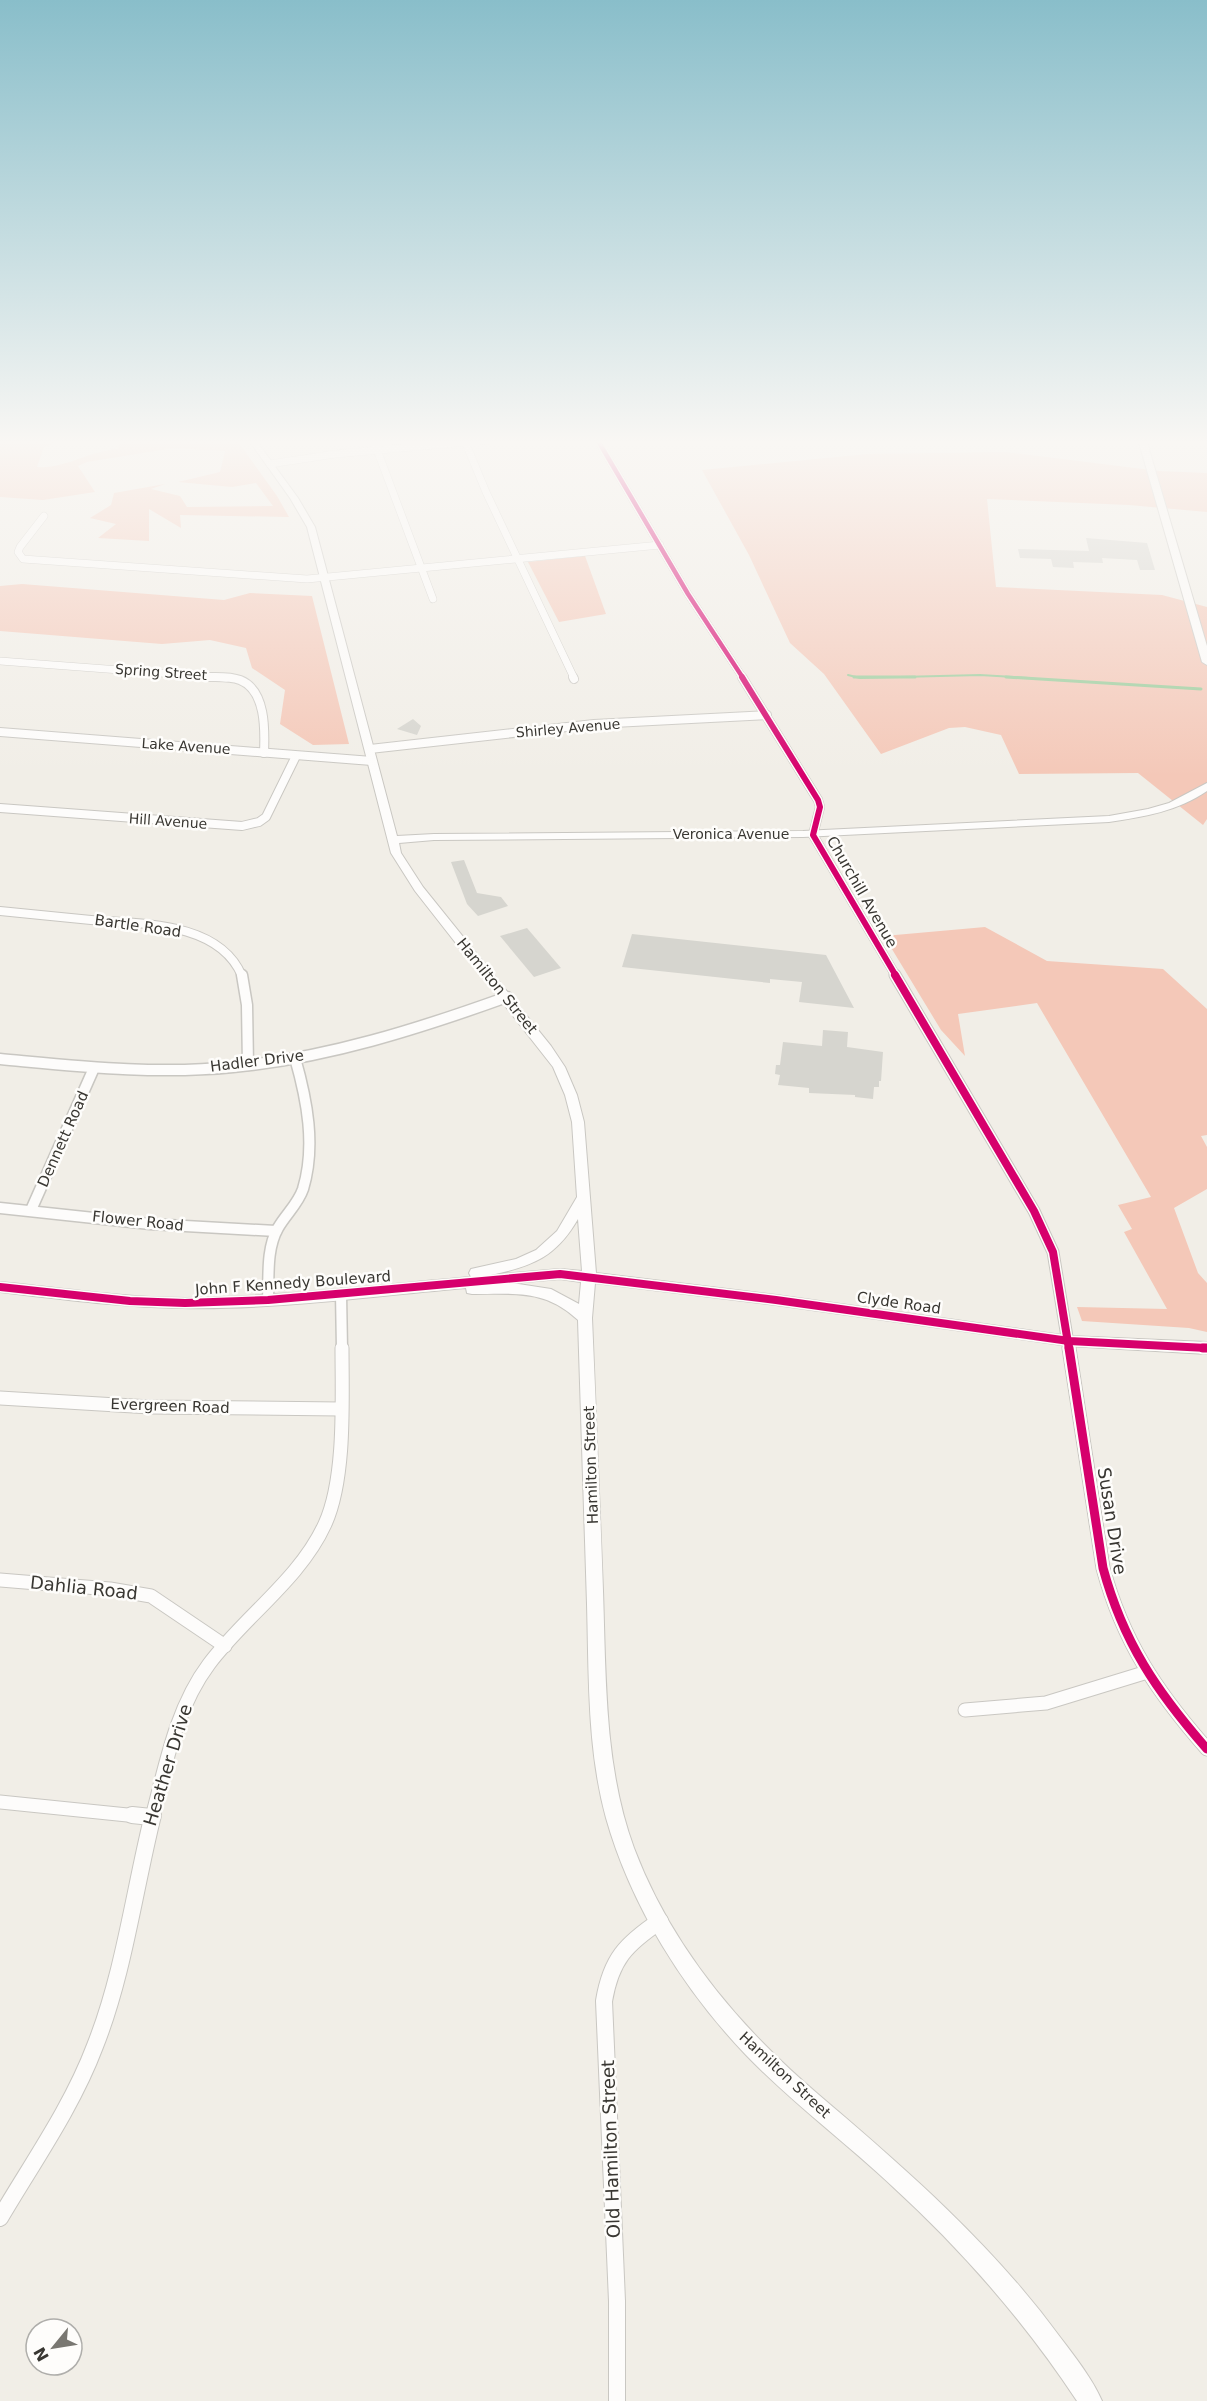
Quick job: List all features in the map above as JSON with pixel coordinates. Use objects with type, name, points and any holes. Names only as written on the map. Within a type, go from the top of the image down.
[{"type":"street","points":[[18,551],[23,560],[280,578],[326,578],[603,551]]},
{"type":"street","name":"Hamilton Street","points":[[318,551],[370,749],[391,840],[419,890],[507,997],[559,1067],[571,1095],[578,1122],[589,1276],[585,1317],[599,1696],[607,1782],[624,1842],[660,1921],[702,1988],[752,2048],[903,2181],[973,2248],[1040,2328],[1090,2401]]},
{"type":"street","points":[[414,551],[433,599]]},
{"type":"street","points":[[515,551],[574,679]]},
{"type":"street","name":"Churchill Avenue","points":[[664,551],[710,631],[767,715],[818,800],[820,807],[813,833],[1034,1211],[1053,1252],[1069,1341]]},
{"type":"street","points":[[1175,551],[1207,662]]},
{"type":"street","name":"Spring Street","points":[[0,661],[238,679],[248,684],[255,692],[261,717],[264,753]]},
{"type":"street","name":"Shirley Avenue","points":[[370,749],[594,724],[767,715]]},
{"type":"street","name":"Lake Avenue","points":[[0,732],[372,761]]},
{"type":"street","name":"Hill Avenue","points":[[0,808],[242,826],[259,822],[266,816],[296,756]]},
{"type":"street","name":"Veronica Avenue","points":[[391,840],[434,837],[813,833],[1109,819],[1171,807],[1207,786]]},
{"type":"street","name":"Bartle Road","points":[[0,911],[163,927],[195,936],[213,945],[228,955],[240,970],[245,984],[248,1065]]},
{"type":"street","name":"Hadler Drive","points":[[0,1059],[94,1068],[248,1065],[295,1058],[395,1035],[507,997]]},
{"type":"street","points":[[268,1300],[276,1231],[297,1203],[306,1178],[309,1133],[307,1103],[295,1058]]},
{"type":"street","name":"Dennett Road","points":[[31,1210],[94,1068]]},
{"type":"street","points":[[407,1288],[514,1264],[540,1254],[557,1241],[583,1198]]},
{"type":"street","name":"Flower Road","points":[[0,1208],[150,1224],[276,1231]]},
{"type":"street","name":"John F Kennedy Boulevard","points":[[0,1287],[130,1301],[174,1303],[268,1300],[532,1275],[589,1276]]},
{"type":"street","name":"Clyde Road","points":[[589,1276],[1069,1341],[1207,1348]]},
{"type":"street","points":[[407,1288],[538,1290],[560,1297],[574,1305],[585,1317]]},
{"type":"street","name":"Heather Drive","points":[[0,2218],[92,2056],[104,2021],[151,1817],[182,1712],[192,1692],[225,1646],[274,1593],[316,1542],[333,1505],[340,1443],[341,1294]]},
{"type":"street","name":"Susan Drive","points":[[1069,1341],[1110,1602],[1144,1673],[1207,1749]]},
{"type":"street","name":"Evergreen Road","points":[[0,1398],[150,1407],[340,1409]]},
{"type":"street","name":"Dahlia Road","points":[[0,1580],[110,1589],[151,1596],[225,1646]]},
{"type":"street","points":[[965,1710],[1046,1703],[1144,1673]]},
{"type":"street","points":[[0,1802],[151,1817]]},
{"type":"street","name":"Old Hamilton Street","points":[[617,2401],[617,2301],[604,2001],[613,1963],[633,1938],[660,1921]]},
{"type":"shaded area","points":[[747,551],[992,551],[996,587],[1162,595],[1207,607],[1207,819],[1203,825],[1138,773],[1019,774],[1001,735],[965,727],[949,728],[881,754],[824,674],[790,643]]},
{"type":"shaded area","points":[[585,556],[606,614],[559,622],[528,562]]},
{"type":"shaded area","points":[[22,584],[224,600],[250,593],[312,596],[349,744],[313,745],[280,724],[285,690],[252,668],[246,648],[210,640],[162,644],[0,631],[0,586]]},
{"type":"shaded area","points":[[985,927],[1047,961],[1163,969],[1207,1009],[1207,1135],[1201,1136],[1207,1147],[1207,1189],[1174,1208],[1198,1273],[1207,1283],[1207,1332],[1189,1328],[1082,1321],[1077,1307],[1167,1309],[1124,1232],[1132,1229],[1118,1205],[1151,1197],[1037,1003],[958,1014],[965,1056],[941,1030],[884,936]]},
{"type":"building","points":[[1018,551],[1149,551],[1155,570],[1140,570],[1137,560],[1102,558],[1103,563],[1073,562],[1074,568],[1053,567],[1051,559],[1020,558]]},
{"type":"building","points":[[413,719],[421,726],[417,735],[397,729]]},
{"type":"building","points":[[464,860],[477,893],[501,897],[508,906],[478,916],[467,904],[451,862]]},
{"type":"building","points":[[527,928],[561,968],[534,977],[500,936]]},
{"type":"building","points":[[632,934],[826,955],[854,1008],[799,1002],[802,982],[770,979],[770,983],[622,967]]},
{"type":"building","points":[[823,1030],[848,1032],[847,1047],[883,1052],[881,1081],[879,1081],[879,1087],[874,1087],[873,1099],[855,1097],[855,1095],[809,1093],[809,1088],[778,1085],[780,1075],[775,1074],[776,1065],[780,1065],[783,1042],[822,1046]]},
{"type":"waterway","points":[[848,675],[856,677]]},
{"type":"waterway","points":[[900,677],[980,675],[1029,678]]},
{"type":"waterway","points":[[856,677],[900,677]]},
{"type":"waterway","points":[[856,677],[900,677]]},
{"type":"waterway","points":[[900,677],[915,677]]},
{"type":"waterway","points":[[1006,677],[1201,689]]},
{"type":"cycle path","points":[[663,551],[818,800],[820,807],[813,835],[1034,1211],[1053,1252],[1103,1568],[1110,1595],[1119,1620],[1142,1666],[1156,1687],[1207,1749]]},
{"type":"cycle path","points":[[0,1287],[130,1301],[185,1303],[268,1300],[560,1274],[776,1300],[1069,1341],[1207,1348]]}]
